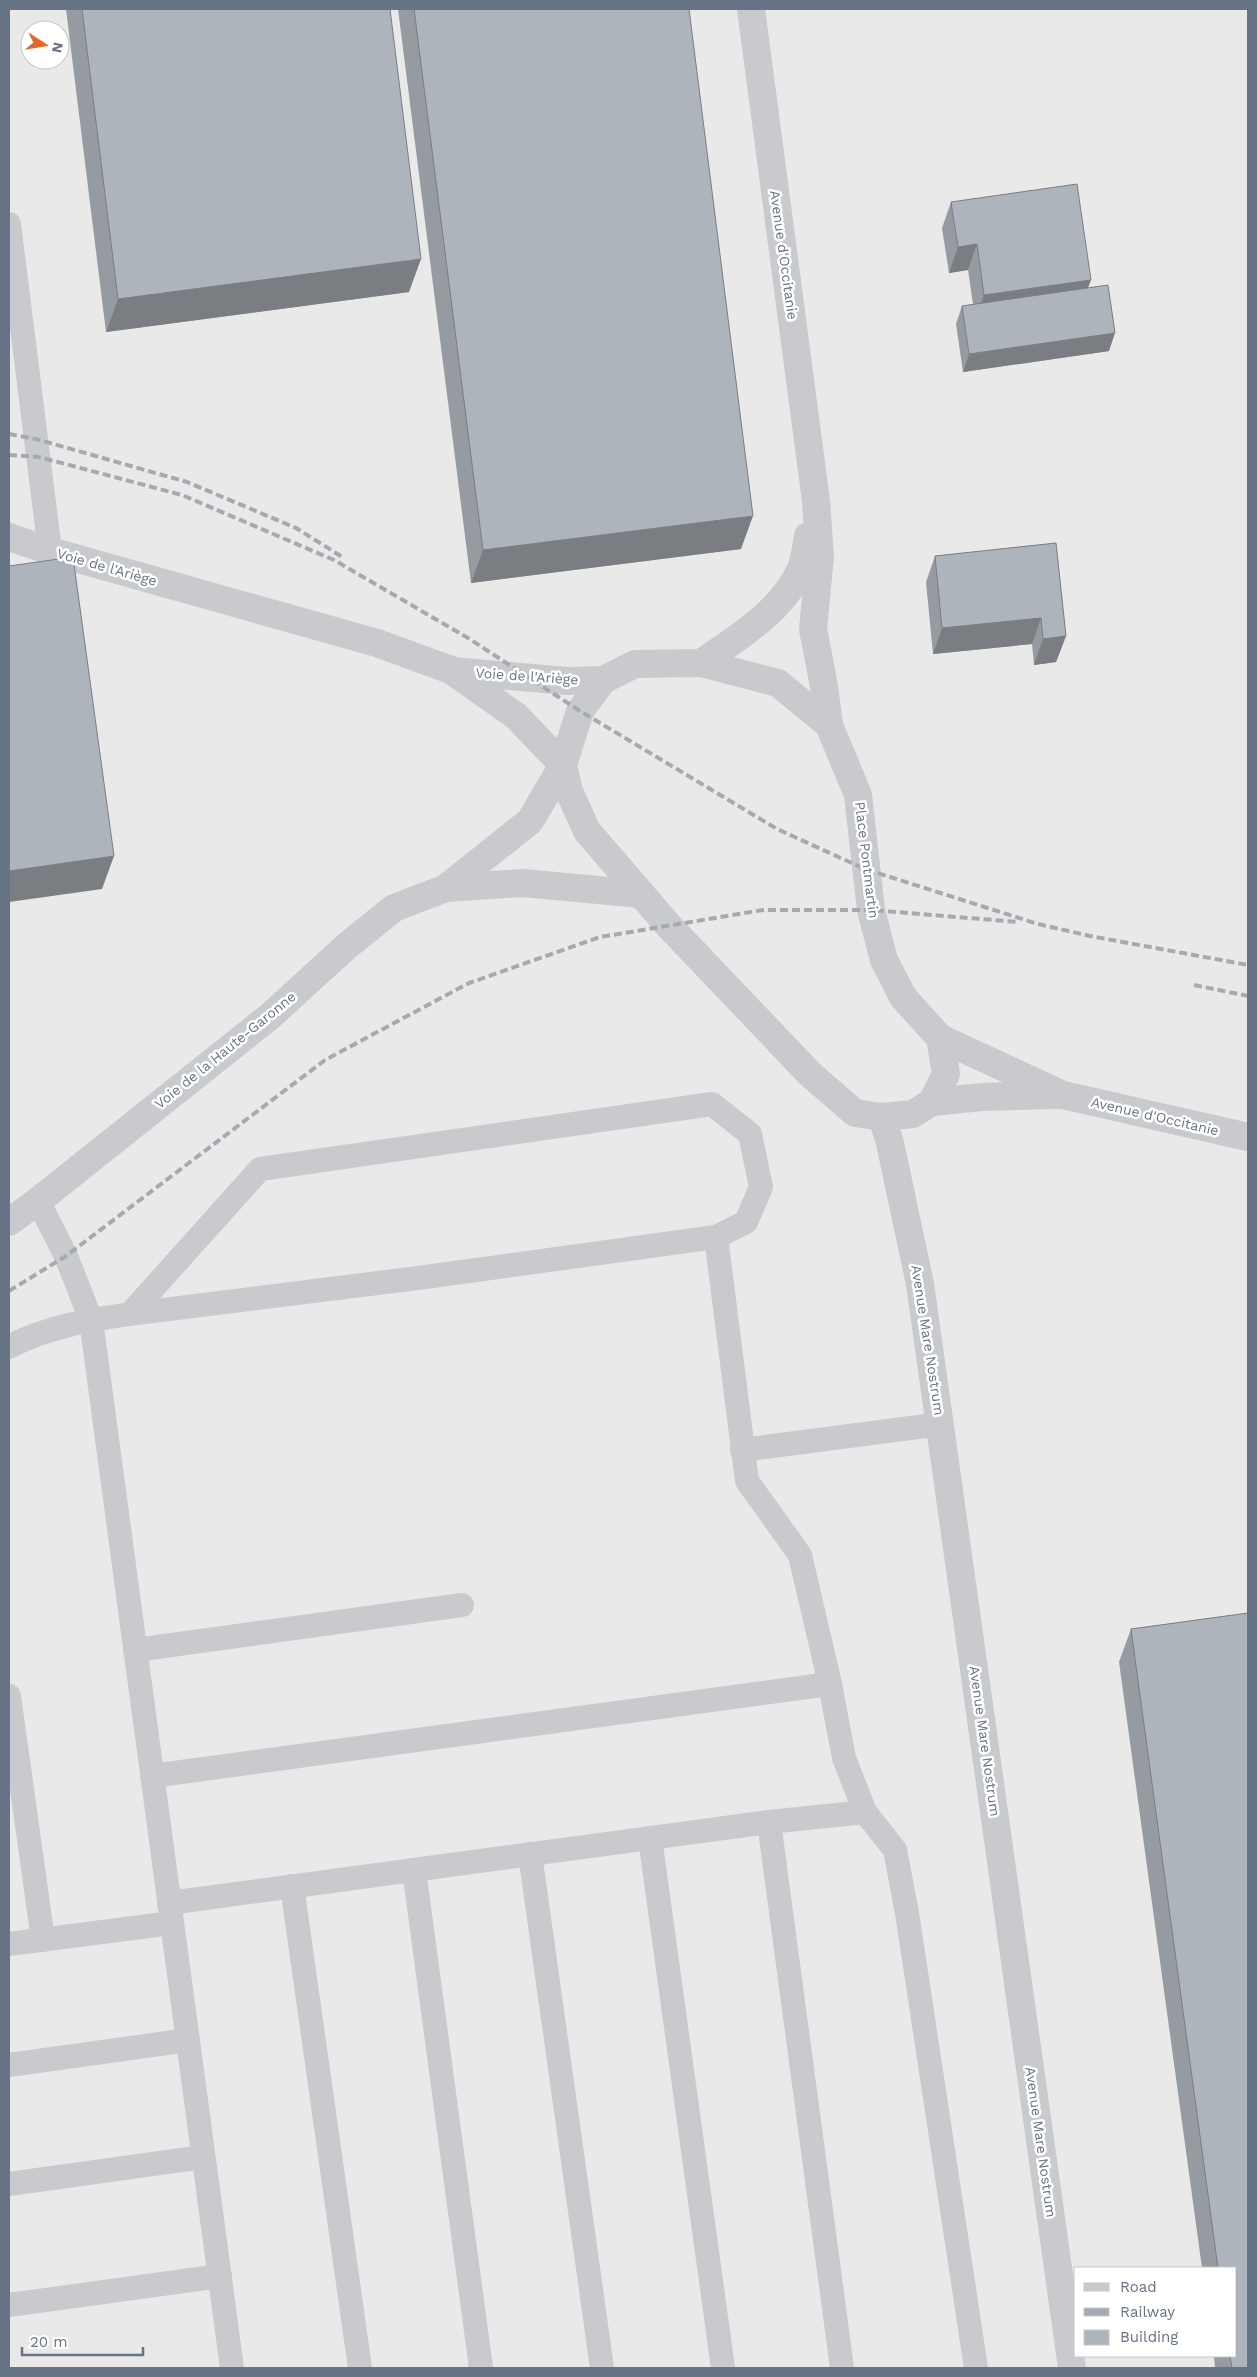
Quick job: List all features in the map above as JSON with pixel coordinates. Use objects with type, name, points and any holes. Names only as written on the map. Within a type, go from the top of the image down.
[{"type":"street","name":"Avenue d'Occitanie","points":[[751,9],[816,501],[820,556],[813,629],[829,725]]},
{"type":"street","name":"Avenue d'Occitanie","points":[[701,662],[730,644],[779,604],[800,570],[816,501]]},
{"type":"street","points":[[9,537],[50,551]]},
{"type":"street","name":"Voie de l'Ariège","points":[[50,551],[377,643],[451,670],[567,681],[603,680]]},
{"type":"street","name":"Place Pontmartin","points":[[563,765],[580,711],[603,680],[635,664],[701,662],[778,683],[829,725],[858,795],[871,910],[884,960],[903,997],[940,1038]]},
{"type":"street","name":"Voie de l'Ariège","points":[[451,670],[516,716],[563,765]]},
{"type":"street","points":[[563,765],[569,791],[587,831],[668,926],[810,1074],[855,1113],[882,1117],[914,1114],[932,1102],[946,1074],[940,1038]]},
{"type":"street","name":"Voie de la Haute-Garonne","points":[[9,1222],[269,1018],[348,945],[394,908],[446,888],[530,822],[563,765]]},
{"type":"street","name":"Voie de la Haute-Garonne","points":[[446,888],[523,883],[641,894]]},
{"type":"street","name":"Avenue d'Occitanie","points":[[940,1038],[1062,1094],[1248,1137]]},
{"type":"street","name":"Avenue d'Occitanie","points":[[932,1102],[982,1097],[1062,1094]]},
{"type":"street","name":"Avenue Mare Nostrum","points":[[882,1117],[890,1142],[920,1284],[1072,2368]]},
{"type":"lane","name":"Voie de l'Ariège","points":[[9,224],[50,551]]},
{"type":"lane","points":[[9,1348],[29,1336],[91,1320],[716,1237],[746,1222],[761,1187],[750,1134],[712,1104],[260,1169],[130,1314]]},
{"type":"lane","points":[[38,1201],[66,1256],[91,1320],[232,2368]]},
{"type":"lane","points":[[716,1237],[747,1481],[800,1555],[830,1684],[844,1758],[865,1812],[895,1850],[907,1913],[976,2368]]},
{"type":"lane","points":[[742,1450],[941,1424]]},
{"type":"lane","points":[[135,1650],[462,1604]]},
{"type":"lane","points":[[152,1776],[830,1684]]},
{"type":"lane","points":[[9,1696],[43,1940]]},
{"type":"lane","points":[[9,1944],[43,1940],[292,1886],[769,1822],[865,1812]]},
{"type":"lane","points":[[769,1822],[842,2368]]},
{"type":"lane","points":[[650,1838],[723,2368]]},
{"type":"lane","points":[[530,1854],[602,2368]]},
{"type":"lane","points":[[414,1870],[481,2368]]},
{"type":"lane","points":[[292,1886],[360,2368]]},
{"type":"lane","points":[[9,2064],[188,2040]]},
{"type":"lane","points":[[9,2184],[203,2157]]},
{"type":"lane","points":[[9,2305],[220,2276]]},
{"type":"shaded area","points":[[9,9],[1248,9],[1248,2368],[9,2368]]},
{"type":"building","points":[[82,9],[390,9],[421,259],[118,299]]},
{"type":"building","points":[[414,9],[689,9],[753,516],[483,550]]},
{"type":"building","points":[[1077,184],[1091,280],[984,295],[977,244],[958,247],[951,202]]},
{"type":"building","points":[[1108,285],[1115,333],[969,354],[962,306]]},
{"type":"building","points":[[1056,543],[1066,636],[1043,639],[1041,618],[942,628],[935,556]]},
{"type":"building","points":[[73,557],[114,856],[9,871],[9,566]]},
{"type":"building","points":[[1248,1613],[1248,2368],[1232,2368],[1230,2357],[1237,2357],[1237,2267],[1218,2267],[1131,1629]]},
{"type":"railway","points":[[9,434],[36,439],[187,482],[296,528],[344,558]]},
{"type":"railway","points":[[9,455],[39,457],[182,495],[334,560],[468,638],[580,711],[777,829],[865,869],[1038,924],[1090,936],[1248,965]]},
{"type":"railway","points":[[9,1291],[66,1256],[325,1060],[469,983],[600,937],[763,910],[871,910],[1018,922]]},
{"type":"railway","points":[[1194,985],[1248,996]]}]
